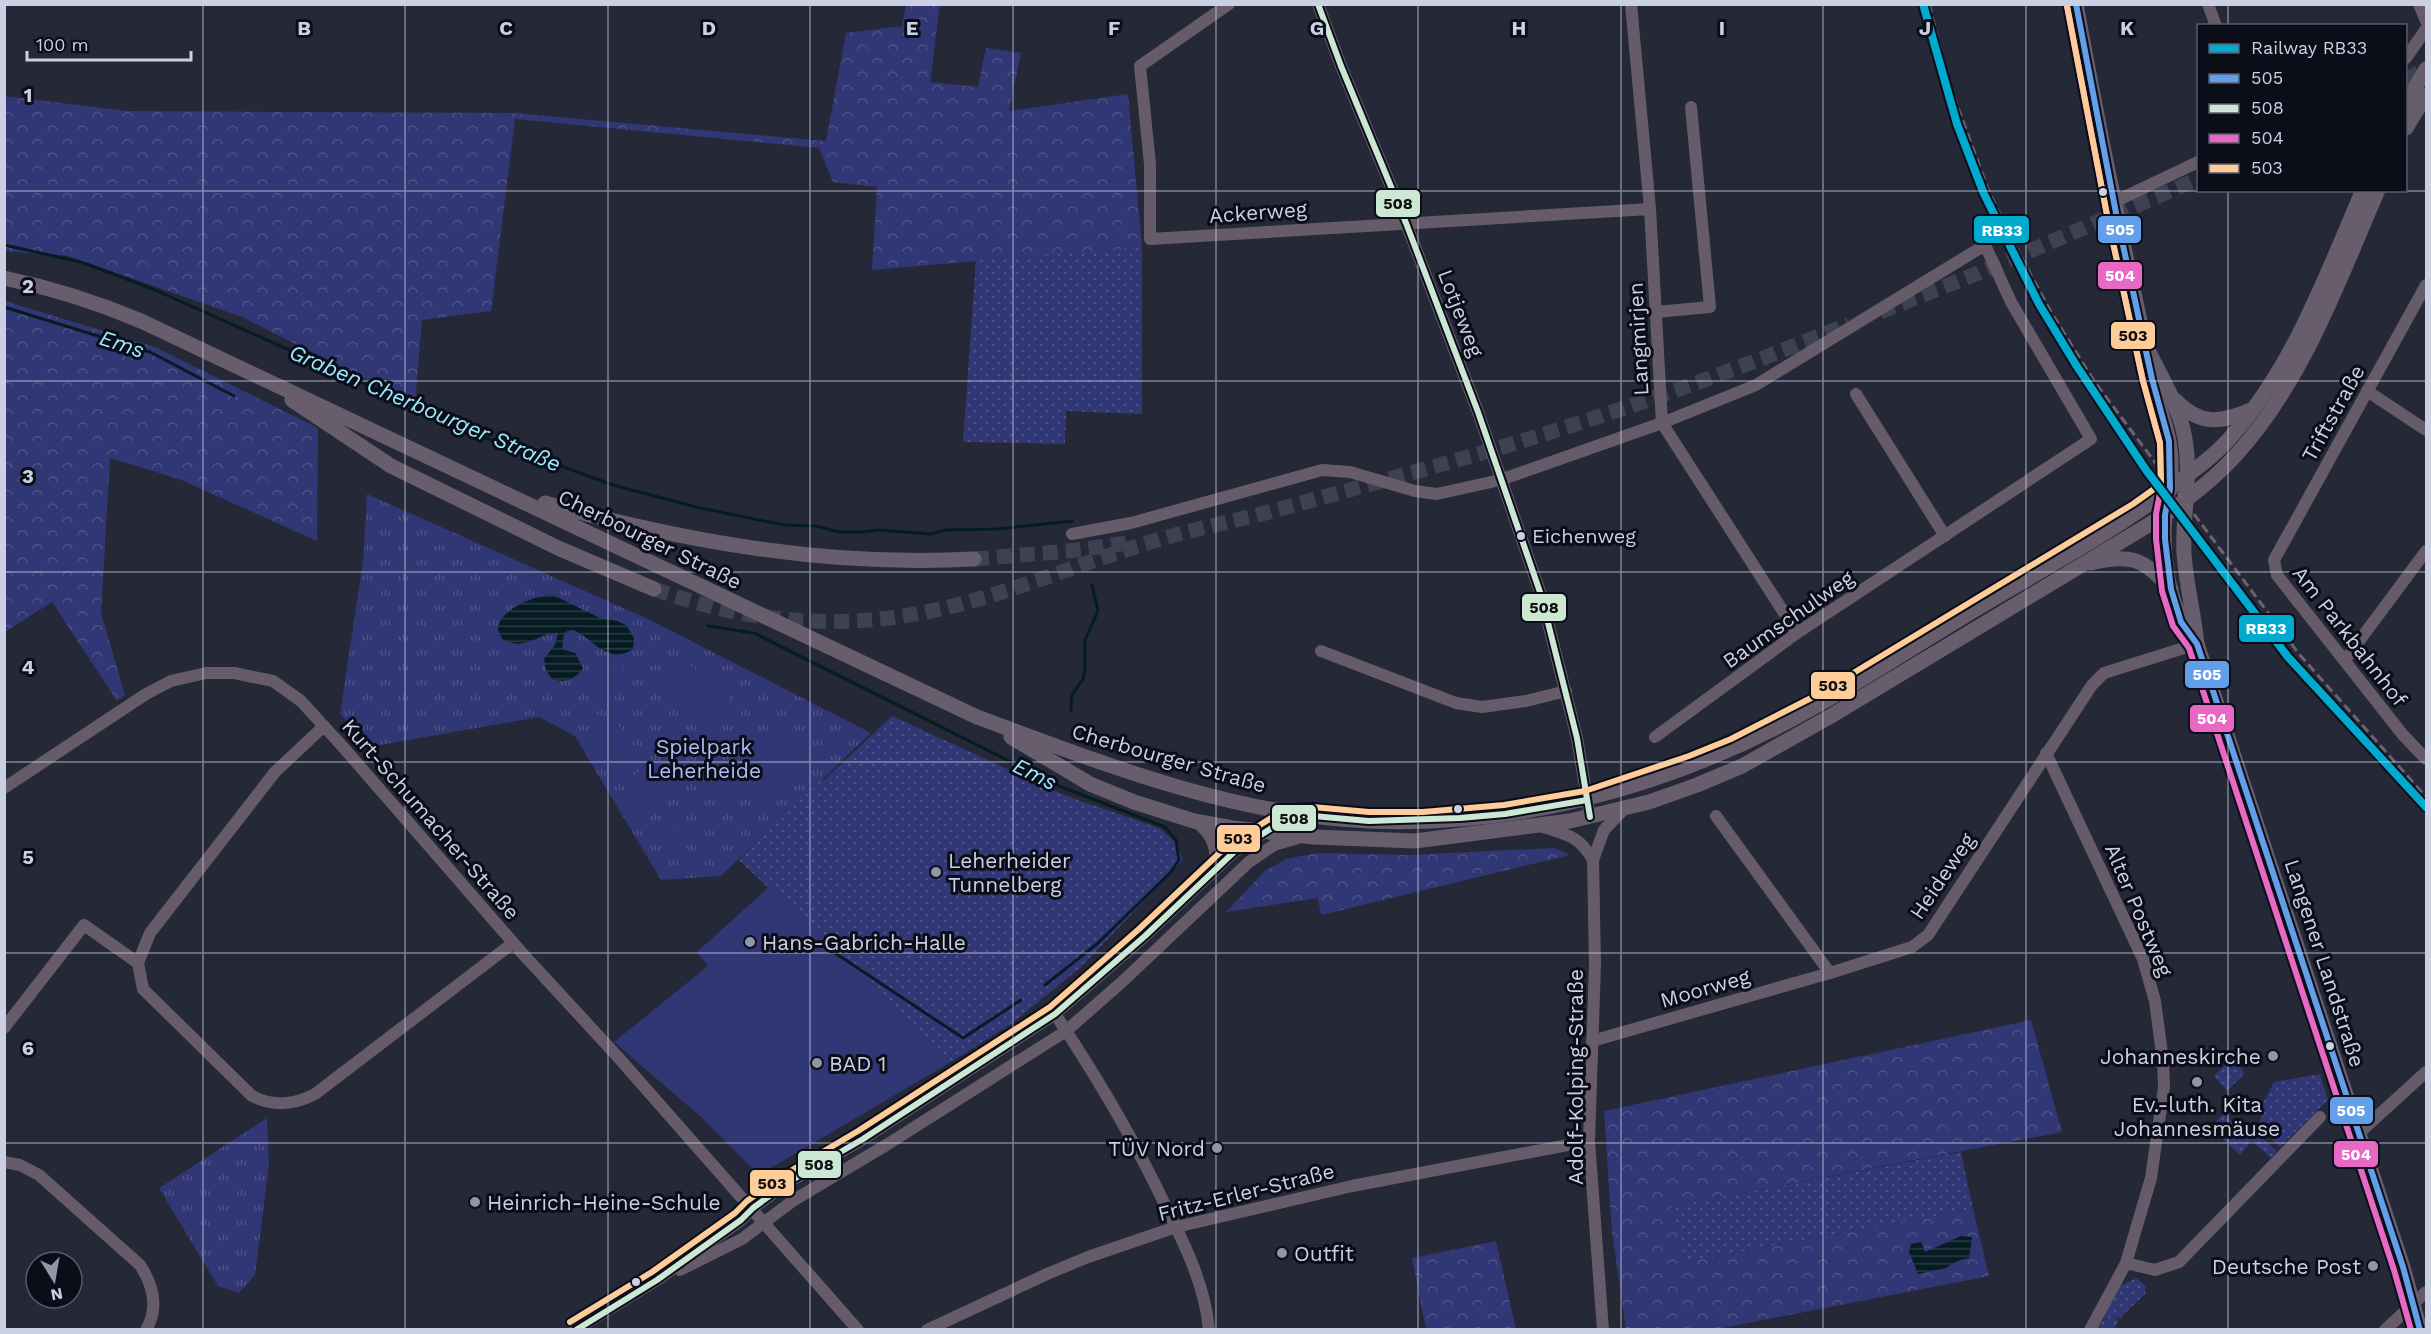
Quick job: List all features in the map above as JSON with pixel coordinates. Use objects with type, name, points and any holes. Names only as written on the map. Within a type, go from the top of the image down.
[{"type":"main road","name":"Langener Landstraße","points":[[2076,4],[2114,201],[2154,388],[2169,441],[2172,460],[2170,489],[2164,515],[2165,554],[2171,589],[2181,622],[2197,644]]},
{"type":"main road","points":[[2407,101],[2427,69]]},
{"type":"main road","points":[[2407,126],[2427,95]]},
{"type":"main road","name":"Cherbourger Straße","points":[[4,278],[51,288],[90,300],[505,492],[977,717],[1147,778],[1257,807],[1313,816],[1369,821],[1423,821],[1505,814],[1587,800],[1735,747],[1779,726],[2138,512],[2189,474],[2227,441],[2253,410],[2292,348],[2309,315],[2362,192]]},
{"type":"main road","name":"Cherbourger Straße","points":[[977,717],[1090,784],[1134,802],[1194,821],[1314,837],[1415,840],[1540,826],[1623,810],[1697,785],[1742,766],[1852,704],[2187,499],[2234,457],[2255,434],[2284,391],[2321,321],[2377,192]]},
{"type":"main road","name":"Langener Landstraße","points":[[2146,346],[2173,398],[2182,426],[2189,474],[2184,516],[2184,555],[2197,644],[2359,1133],[2420,1297],[2420,1329]]},
{"type":"main road","points":[[254,375],[391,466],[558,548],[654,589]]},
{"type":"main road","points":[[2173,398],[2190,414],[2204,419],[2224,419],[2253,410]]},
{"type":"main road","points":[[505,492],[593,516],[772,552],[880,561],[974,559]]},
{"type":"main road","points":[[2076,567],[2110,558],[2141,561],[2171,589]]},
{"type":"main road","points":[[1257,807],[1264,822],[1265,832],[1290,819],[1313,816]]},
{"type":"street","name":"Ackerweg","points":[[1229,4],[1140,66],[1150,164],[1150,239],[1650,209]]},
{"type":"street","name":"Lotjeweg","points":[[1318,4],[1341,66],[1406,222],[1478,412],[1541,595],[1577,738],[1590,817]]},
{"type":"street","name":"Langmirjen","points":[[1631,4],[1650,209],[1662,423],[1797,633]]},
{"type":"street","points":[[2208,4],[2215,24]]},
{"type":"street","points":[[2420,4],[2427,21]]},
{"type":"street","points":[[2407,57],[2427,29]]},
{"type":"street","points":[[1656,312],[1710,307],[1691,107]]},
{"type":"street","points":[[2114,201],[2197,163]]},
{"type":"street","name":"Baumschulweg","points":[[1655,737],[1797,633],[2091,439],[2011,302],[1985,245],[1756,385],[1662,423]]},
{"type":"street","name":"Triftstraße","points":[[2274,560],[2427,285]]},
{"type":"street","points":[[2367,391],[2427,430]]},
{"type":"street","points":[[1856,394],[1945,536]]},
{"type":"street","points":[[1072,534],[1131,523],[1322,470],[1350,472],[1415,491],[1437,494],[1500,480],[1662,423]]},
{"type":"street","points":[[2345,660],[2427,551]]},
{"type":"street","name":"Am Parkbahnhof","points":[[2274,560],[2277,575],[2403,735],[2427,759]]},
{"type":"street","name":"Heideweg","points":[[1830,973],[1912,947],[1928,935],[2046,753],[2092,685],[2104,673],[2197,644]]},
{"type":"street","points":[[1321,651],[1456,703],[1482,707],[1526,701],[1566,690]]},
{"type":"street","points":[[4,788],[146,694],[171,681],[206,673],[238,673],[273,681],[301,701],[324,726]]},
{"type":"street","name":"Kurt-Schumacher-Straße","points":[[513,943],[315,1094],[284,1104],[264,1102],[252,1096],[144,989],[138,963],[150,933],[275,772],[324,726],[513,943],[765,1221],[858,1329]]},
{"type":"street","name":"Alter Postweg","points":[[2046,753],[2143,959],[2155,1001],[2163,1061],[2164,1087],[2151,1178],[2126,1263],[2090,1329]]},
{"type":"street","name":"Adolf-Kolping-Straße","points":[[1603,1329],[1589,1142],[1595,964],[1593,860],[1604,830],[1623,810]]},
{"type":"street","points":[[1716,816],[1830,973]]},
{"type":"street","points":[[1194,821],[1210,835],[1214,844],[1217,860],[1214,870]]},
{"type":"street","points":[[1540,826],[1574,837],[1585,846],[1593,860]]},
{"type":"street","points":[[1260,853],[1265,840],[1265,832]]},
{"type":"street","points":[[575,1329],[657,1280],[787,1184],[863,1139],[1055,1014],[1145,936],[1234,852],[1265,832]]},
{"type":"street","points":[[657,1280],[742,1239],[794,1200],[888,1144],[1066,1031],[1260,853],[1292,839],[1314,837]]},
{"type":"street","points":[[4,1028],[84,925],[138,963]]},
{"type":"street","name":"Moorweg","points":[[1592,1041],[1830,973]]},
{"type":"street","points":[[1055,1014],[1139,1151],[1195,1268],[1209,1329]]},
{"type":"street","points":[[2359,1133],[2427,1072]]},
{"type":"street","points":[[2126,1263],[2155,1270],[2179,1262],[2320,1117]]},
{"type":"street","name":"Fritz-Erler-Straße","points":[[927,1329],[1012,1289],[1088,1257],[1176,1227],[1352,1186],[1589,1142]]},
{"type":"street","points":[[4,1162],[20,1165],[39,1174],[140,1265],[149,1278],[153,1291],[151,1321],[146,1329]]},
{"type":"street","points":[[2385,1329],[2420,1297]]},
{"type":"green space","points":[[906,5],[940,5],[930,82],[978,87],[986,48],[1021,53],[1009,111],[1128,94],[1142,247],[872,270],[877,187],[833,182],[819,148],[515,119],[491,311],[422,320],[415,404],[242,317],[68,256],[5,251],[5,96],[127,111],[513,113],[826,141],[846,33],[902,26]]},
{"type":"green space","points":[[1142,247],[1142,414],[1066,411],[1065,444],[963,442],[976,260]]},
{"type":"green space","points":[[5,301],[155,347],[318,428],[317,541],[179,479],[110,458],[101,613],[125,695],[117,701],[52,602],[5,632]]},
{"type":"green space","name":"Spielpark Leherheide","points":[[367,494],[648,619],[871,733],[721,876],[661,880],[575,736],[539,717],[369,747],[340,714],[363,561]]},
{"type":"green space","points":[[671,656],[734,688],[720,722],[655,688]]},
{"type":"green space","points":[[619,663],[630,675],[605,697],[593,685]]},
{"type":"green space","points":[[594,712],[631,734],[627,739],[635,752],[632,764],[635,771],[631,774],[607,770],[596,760],[593,744]]},
{"type":"green space","points":[[892,716],[1064,795],[1159,828],[1176,843],[1183,860],[1081,967],[1011,1024],[951,1062],[739,860],[821,776],[823,781]]},
{"type":"green space","points":[[788,735],[804,742],[818,754],[793,777],[782,785],[758,795],[745,798],[710,798],[711,782],[737,748],[752,740]]},
{"type":"green space","points":[[656,760],[666,793],[653,804],[648,815],[641,814],[630,801],[631,777]]},
{"type":"green space","points":[[670,819],[693,858],[681,864],[652,826]]},
{"type":"green space","points":[[1554,848],[1570,855],[1321,915],[1318,898],[1226,912],[1265,871],[1286,859],[1316,853],[1410,855]]},
{"type":"green space","points":[[769,887],[951,1062],[759,1175],[701,1117],[614,1042],[708,966],[697,952]]},
{"type":"green space","points":[[2031,1020],[2062,1132],[1672,1206],[1685,1262],[1973,1209],[1989,1276],[1718,1329],[1626,1329],[1612,1232],[1604,1111]]},
{"type":"green space","points":[[2236,1053],[2244,1074],[2227,1091],[2214,1076]]},
{"type":"green space","points":[[2320,1074],[2328,1100],[2280,1147],[2259,1127],[2264,1101],[2274,1082]]},
{"type":"green space","points":[[2223,1114],[2243,1131],[2254,1131],[2277,1151],[2271,1158],[2252,1141],[2240,1155],[2210,1128]]},
{"type":"green space","points":[[267,1118],[269,1165],[255,1275],[239,1293],[218,1286],[159,1188]]},
{"type":"green space","points":[[1961,1152],[1973,1209],[1685,1262],[1672,1206]]},
{"type":"green space","points":[[1496,1241],[1516,1329],[1426,1329],[1412,1258]]},
{"type":"green space","points":[[2137,1278],[2146,1287],[2145,1294],[2120,1318],[2112,1316],[2119,1321],[2114,1329],[2096,1330],[2103,1320],[2111,1316],[2103,1319],[2119,1286]]},
{"type":"water","points":[[553,595],[600,618],[626,625],[634,638],[633,649],[621,654],[611,653],[601,649],[577,631],[570,630],[564,634],[562,649],[575,653],[583,668],[569,679],[561,681],[552,679],[546,670],[544,659],[555,645],[558,633],[518,644],[502,639],[498,629],[500,622],[511,609],[528,600]]},
{"type":"water","points":[[1961,1236],[1972,1237],[1969,1258],[1957,1261],[1946,1268],[1918,1274],[1909,1252],[1911,1244],[1921,1242],[1925,1252]]},
{"type":"waterway","name":"Graben Cherbourger Straße","points":[[4,245],[81,262],[153,289],[490,440],[613,485],[696,507],[784,525],[816,526],[839,532],[879,530],[931,534],[946,530],[997,529],[1072,521]]},
{"type":"waterway","name":"Ems","points":[[4,307],[150,352],[234,396]]},
{"type":"waterway","name":"Graben Cherbourger Straße","points":[[1071,711],[1072,695],[1083,679],[1085,670],[1085,640],[1098,611],[1092,585]]},
{"type":"waterway","name":"Ems","points":[[708,626],[754,633],[1059,786],[1165,827],[1176,840],[1179,860],[1170,873],[1098,943],[1045,985]]},
{"type":"waterway","name":"Ems","points":[[826,947],[963,1038],[1021,1000]]},
{"type":"tunnel","points":[[2407,79],[2426,68]]},
{"type":"tunnel","points":[[1880,312],[1976,274],[2197,179]]},
{"type":"tunnel","points":[[654,589],[733,611],[814,621],[869,620],[947,607],[986,597],[1175,535],[1276,510],[1538,436],[1678,390],[1849,324]]},
{"type":"tunnel","points":[[974,559],[1069,551],[1128,543]]},
{"type":"railway","points":[[1929,4],[1950,86],[1988,189],[2012,240],[2051,312],[2094,381],[2299,654],[2426,797]]},
{"type":"rail line","name":"RB33","points":[[1923,4],[1957,124],[1984,194],[2039,304],[2076,365],[2146,470],[2288,657],[2426,807]]},
{"type":"transit line","name":"508","points":[[1318,4],[1406,223],[1478,412],[1541,595],[1577,738],[1590,817]]},
{"type":"transit line","name":"505","points":[[2076,4],[2116,213],[2152,379],[2169,441],[2170,489],[2165,515],[2165,539],[2171,589],[2181,622],[2197,644],[2213,691],[2403,1267],[2420,1330]]},
{"type":"transit line","name":"504","points":[[2067,6],[2107,215],[2143,381],[2160,443],[2161,488],[2156,514],[2156,539],[2162,591],[2173,626],[2189,648],[2394,1270],[2411,1330]]},
{"type":"transit line","name":"503","points":[[570,1322],[652,1272],[735,1213],[747,1201],[782,1176],[858,1131],[1050,1007],[1139,929],[1228,845],[1271,818],[1294,808],[1423,812],[1504,805],[1585,791],[1689,756],[1731,739],[1817,695],[2133,504],[2161,484],[2160,443],[2143,381],[2107,215],[2067,6]]},
{"type":"transit line","name":"508","points":[[576,1330],[657,1280],[741,1220],[753,1208],[787,1183],[863,1139],[1055,1014],[1145,936],[1234,852],[1275,826],[1296,817],[1313,816],[1369,821],[1460,818],[1505,814],[1587,800]]},
{"type":"place","name":"Eichenweg","points":[[1521,536]]},
{"type":"place","name":"Leherheider Tunnelberg","points":[[936,872]]},
{"type":"place","name":"Hans-Gabrich-Halle","points":[[750,942]]},
{"type":"place","name":"Johanneskirche","points":[[2273,1056]]},
{"type":"place","name":"BAD 1","points":[[817,1063]]},
{"type":"place","name":"Ev.-luth. Kita Johannesmäuse","points":[[2197,1082]]},
{"type":"place","name":"TÜV Nord","points":[[1217,1148]]},
{"type":"place","name":"Heinrich-Heine-Schule","points":[[475,1202]]},
{"type":"place","name":"Outfit","points":[[1282,1253]]},
{"type":"place","name":"Deutsche Post","points":[[2373,1266]]}]
